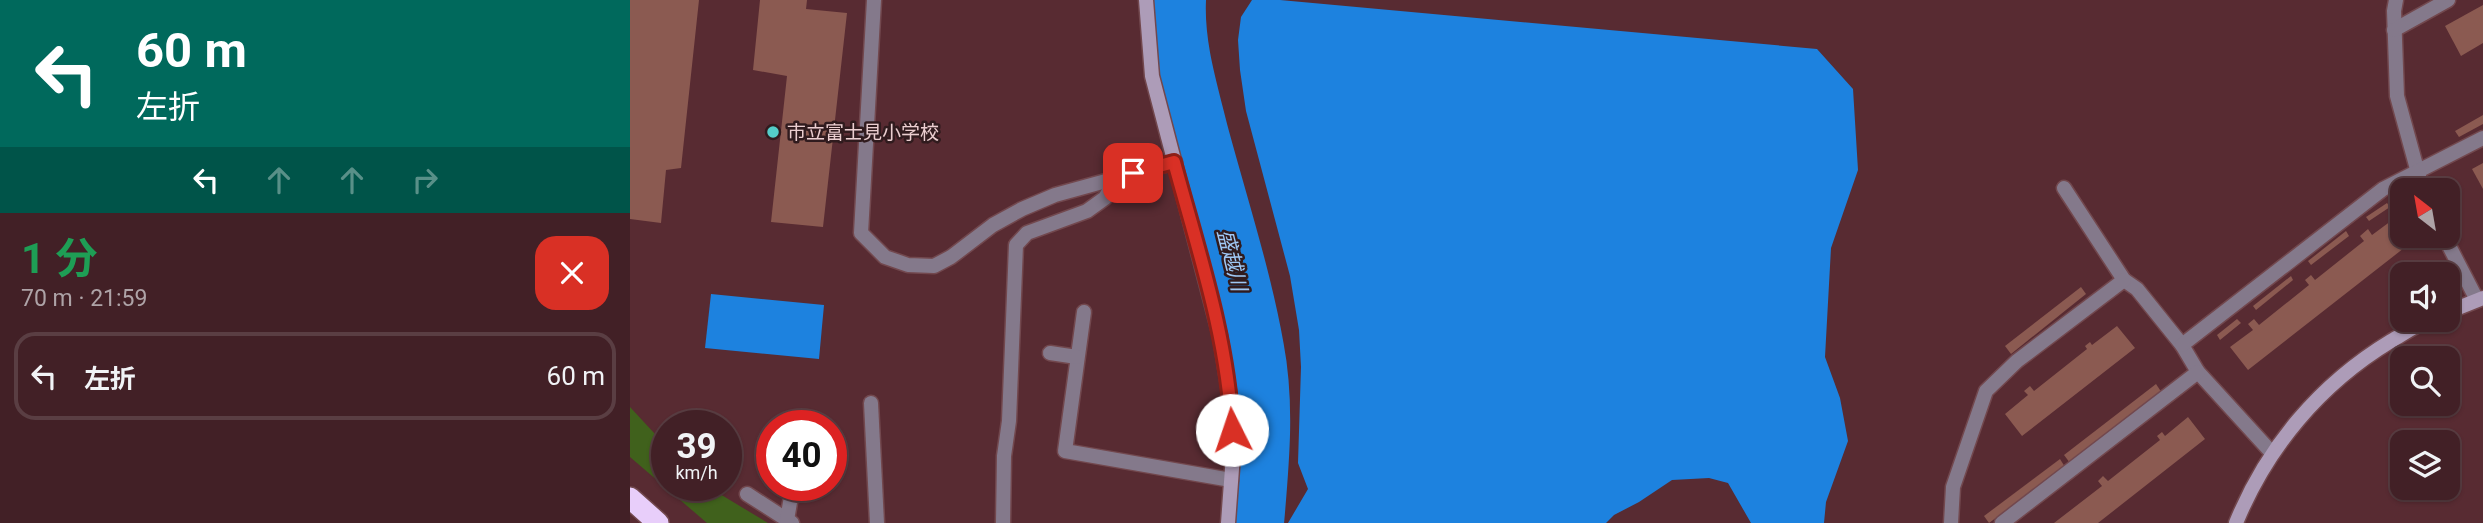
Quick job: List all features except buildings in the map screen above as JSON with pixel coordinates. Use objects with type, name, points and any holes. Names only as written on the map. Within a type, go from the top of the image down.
[{"type":"highway","points":[[630,498],[658,523]]},
{"type":"street","points":[[874,0],[861,233],[885,257],[908,265],[934,266],[951,257],[993,225],[1022,209],[1055,195],[1174,162]]},
{"type":"street","points":[[1146,0],[1152,76],[1225,360],[1231,404],[1233,455],[1228,523]]},
{"type":"street","points":[[2396,0],[2397,96],[2419,178]]},
{"type":"street","points":[[2395,30],[2448,0]]},
{"type":"street","points":[[2182,345],[2383,189],[2483,138]]},
{"type":"street","points":[[1003,523],[1004,456],[1009,421],[1016,245],[1027,233],[1087,211],[1105,198],[1117,177]]},
{"type":"street","points":[[2064,188],[2124,280],[2137,289],[2182,345],[2198,372],[2272,453]]},
{"type":"street","points":[[2451,248],[2480,299],[2460,307]]},
{"type":"street","points":[[1951,523],[1954,487],[1986,391],[2017,361],[2124,280]]},
{"type":"street","points":[[1084,312],[1065,451],[1231,480]]},
{"type":"street","points":[[2236,523],[2259,472],[2299,418],[2345,373],[2373,352],[2407,332]]},
{"type":"street","points":[[1050,353],[1077,357]]},
{"type":"street","points":[[2002,523],[2198,372]]},
{"type":"street","points":[[871,403],[877,523]]},
{"type":"street","points":[[747,494],[789,522],[791,501]]},
{"type":"green space","points":[[630,407],[651,430],[651,475],[630,457]]},
{"type":"green space","points":[[681,501],[732,501],[768,523],[707,523]]},
{"type":"water","points":[[1252,0],[1280,0],[1817,49],[1853,89],[1858,170],[1831,248],[1825,357],[1840,398],[1848,441],[1826,502],[1824,523],[1751,523],[1728,483],[1709,478],[1672,480],[1614,515],[1606,523],[1288,523],[1308,489],[1298,463],[1301,367],[1299,330],[1290,276],[1246,111],[1240,70],[1238,40],[1241,17]]},
{"type":"water","points":[[711,294],[824,305],[819,359],[705,348]]},
{"type":"waterway","name":"盛越川","points":[[1179,0],[1182,50],[1189,82],[1257,348],[1263,435],[1257,523]]},
{"type":"place","name":"市立富士見小学校","points":[[773,132]]},
{"type":"route","points":[[1133,173],[1174,162],[1220,336],[1227,372],[1232,430]]}]
